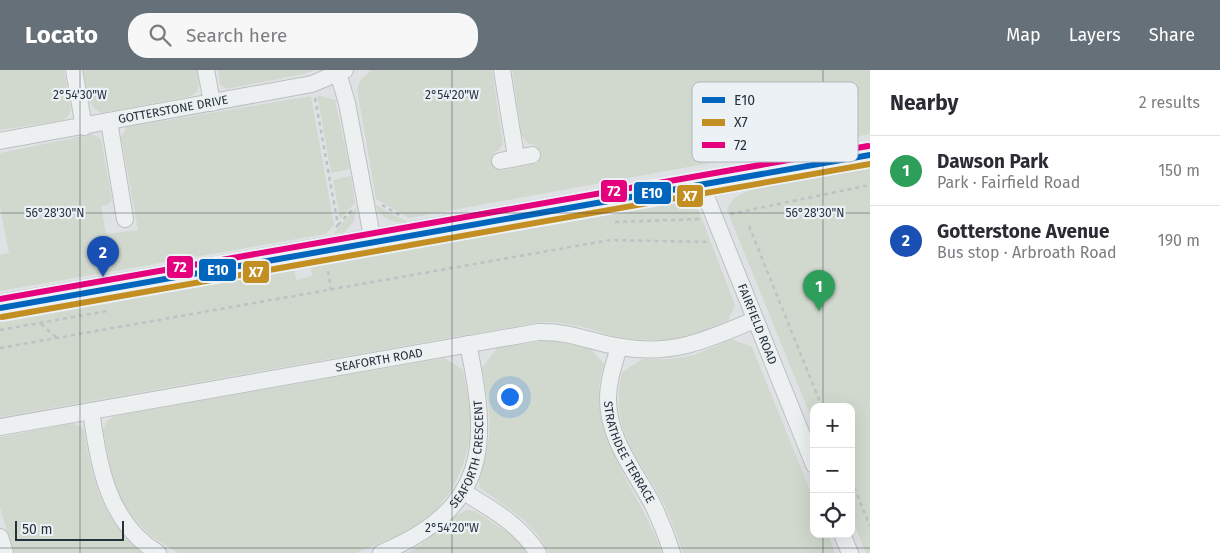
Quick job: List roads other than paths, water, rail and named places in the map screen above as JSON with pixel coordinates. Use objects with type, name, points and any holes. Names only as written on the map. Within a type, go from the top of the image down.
[{"type":"main road","points":[[0,308],[829,162]]},
{"type":"street","points":[[74,70],[84,126]]},
{"type":"street","points":[[206,70],[212,103]]},
{"type":"street","points":[[502,70],[508,159],[532,154]]},
{"type":"street","points":[[342,71],[373,242]]},
{"type":"street","name":"GOTTERSTONE DRIVE","points":[[0,141],[312,84],[342,71]]},
{"type":"street","points":[[109,121],[125,219]]},
{"type":"street","name":"FAIRFIELD ROAD","points":[[701,184],[712,218],[810,456]]},
{"type":"street","name":"SEAFORTH ROAD","points":[[0,427],[538,332],[558,331],[619,347],[648,351],[672,350],[696,344],[754,320]]},
{"type":"street","name":"SEAFORTH CRESCENT","points":[[381,553],[421,534],[445,515],[464,492],[475,463],[481,435],[480,409],[468,344]]},
{"type":"street","name":"STRATHDEE TERRACE","points":[[619,347],[610,378],[608,400],[611,424],[619,447],[654,507],[672,553]]},
{"type":"street","points":[[91,411],[100,467],[108,495],[125,523],[149,547],[158,553]]},
{"type":"street","points":[[464,492],[503,516],[522,531],[538,553]]},
{"type":"street","points":[[0,537],[4,553]]},
{"type":"street","points":[[844,538],[850,553]]},
{"type":"place","name":"Gotterstone Avenue","points":[[103,277]]},
{"type":"place","name":"Dawson Park","points":[[819,311]]}]
